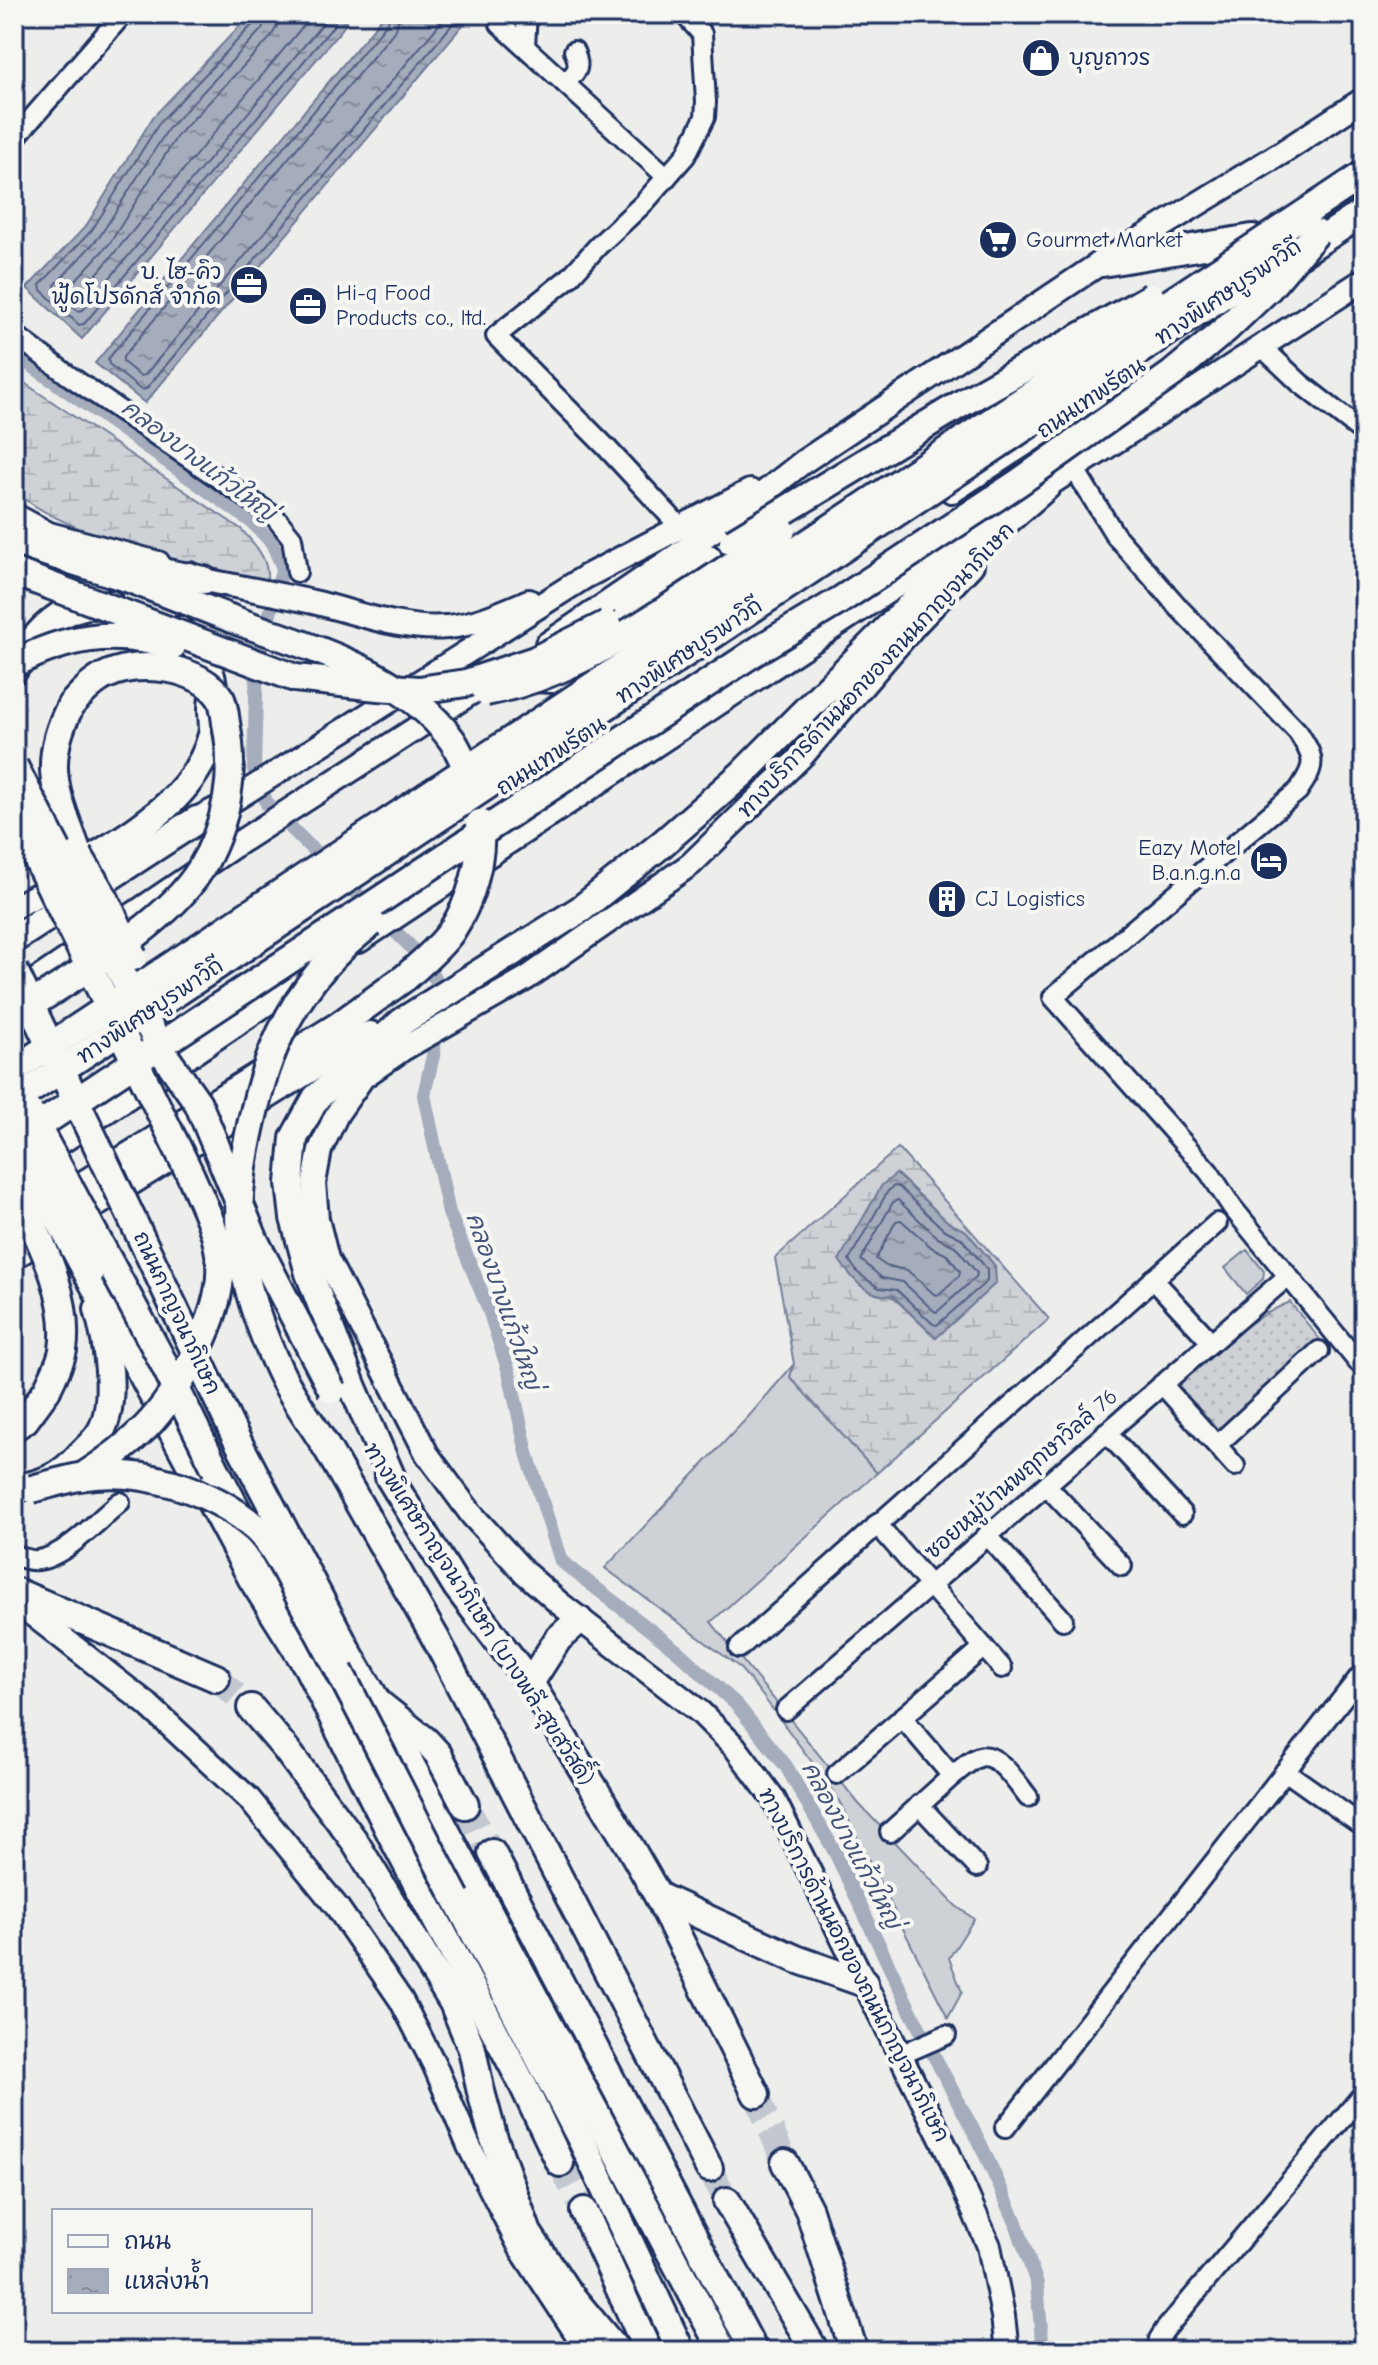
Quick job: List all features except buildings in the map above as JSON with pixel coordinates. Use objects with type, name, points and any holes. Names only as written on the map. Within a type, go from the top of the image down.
[{"type":"highway","name":"ถนนเทพรัตน","points":[[14,1055],[283,881],[331,854],[1364,163]]},
{"type":"highway","name":"ทางพิเศษบูรพาวิถี","points":[[14,1101],[1310,223],[1364,174]]},
{"type":"highway","name":"ทางพิเศษบูรพาวิถี","points":[[14,1070],[1310,223],[1364,202]]},
{"type":"highway","name":"ถนนเทพรัตน","points":[[14,1110],[669,678],[898,523],[1007,456],[1364,212]]},
{"type":"highway","points":[[733,542],[1060,346],[1241,251],[1310,223]]},
{"type":"highway","points":[[560,2163],[523,2085],[410,1872],[307,1666],[268,1569],[89,1276],[14,1139],[764,646],[839,601],[1018,483],[1172,374],[1226,329],[1269,288],[1310,223]]},
{"type":"highway","points":[[1102,263],[1252,238]]},
{"type":"highway","points":[[14,667],[32,654],[79,638],[135,637],[295,678],[457,694],[485,693],[541,678],[591,656],[741,560],[816,504],[860,465]]},
{"type":"highway","points":[[14,1255],[336,1052],[403,1021],[581,909],[742,774],[915,601],[1047,486]]},
{"type":"highway","points":[[14,541],[204,580]]},
{"type":"highway","points":[[14,541],[127,578],[380,677],[424,710],[453,741],[475,788],[481,828],[478,860],[468,900],[450,933],[406,977],[338,1026],[14,1228]]},
{"type":"highway","points":[[419,690],[466,683],[535,660],[618,617],[708,558]]},
{"type":"highway","points":[[14,572],[295,678]]},
{"type":"highway","points":[[709,2168],[436,1639],[319,1434],[281,1374],[256,1313],[240,1239],[240,1181],[267,1061],[286,1018],[308,985],[336,953],[364,928],[772,656],[839,601]]},
{"type":"highway","points":[[14,667],[36,636],[52,621],[82,606],[120,604],[151,611],[174,625],[195,646],[213,684],[214,732],[192,779],[173,800],[143,824],[39,892]]},
{"type":"highway","points":[[14,1016],[168,909],[199,871],[220,831],[231,766],[221,699],[206,686],[182,671],[142,667],[109,674],[89,686],[71,705],[59,728],[53,752],[53,772],[79,856]]},
{"type":"highway","points":[[497,676],[592,681]]},
{"type":"highway","points":[[14,745],[43,812],[79,856],[105,899],[183,1050],[198,1103]]},
{"type":"highway","points":[[14,766],[163,1053],[198,1103]]},
{"type":"highway","points":[[14,812],[191,1176],[212,1226],[220,1265],[210,1319],[173,1392],[139,1434],[106,1462],[82,1477]]},
{"type":"highway","points":[[14,939],[197,820]]},
{"type":"highway","name":"ถนนกาญจนาภิเษก","points":[[14,970],[234,1434],[378,1703]]},
{"type":"highway","points":[[397,1490],[309,1273],[294,1218],[290,1183],[294,1138],[316,1098],[403,1021]]},
{"type":"highway","points":[[14,1079],[163,1362],[208,1475]]},
{"type":"highway","name":"ทางพิเศษกาญจนาภิเษก (บางพลี-สุขสวัสดิ์)","points":[[198,1103],[255,1241],[332,1390],[457,1587],[530,1683],[658,1896],[756,2094]]},
{"type":"highway","points":[[14,1185],[48,1258],[61,1306],[63,1351],[47,1390],[25,1420],[14,1427]]},
{"type":"highway","points":[[14,1488],[64,1473],[101,1432],[111,1391],[103,1332],[89,1276]]},
{"type":"highway","points":[[14,1488],[32,1489],[82,1477],[122,1475],[161,1481],[189,1488],[257,1529],[318,1631],[583,2143],[681,2351]]},
{"type":"highway","points":[[14,1572],[88,1622]]},
{"type":"highway","points":[[14,1591],[216,1678]]},
{"type":"highway","points":[[530,1683],[558,1639],[579,1620]]},
{"type":"highway","points":[[378,1703],[438,1754],[465,1805]]},
{"type":"highway","points":[[378,1703],[721,2348]]},
{"type":"highway","points":[[251,1708],[353,1839],[453,2003],[472,2049],[493,2136],[528,2233],[566,2290],[617,2351]]},
{"type":"highway","points":[[492,1853],[754,2351]]},
{"type":"highway","points":[[658,1896],[796,1959],[864,1983]]},
{"type":"highway","points":[[785,2163],[809,2210],[854,2351]]},
{"type":"highway","points":[[727,2201],[815,2351]]},
{"type":"highway","points":[[584,2211],[648,2351]]},
{"type":"main road","points":[[14,995],[237,844],[497,676],[733,517],[803,462],[1102,263],[1364,99]]},
{"type":"main road","points":[[14,1174],[362,939],[1364,280]]},
{"type":"main road","points":[[14,515],[49,534],[180,569],[204,580],[314,602],[382,620],[447,627],[489,618],[585,577],[803,462]]},
{"type":"main road","name":"ทางบริการด้านนอกของถนนกาญจนาภิเษก","points":[[1007,2351],[989,2246],[947,2150],[840,1928],[773,1798],[735,1747],[700,1712],[579,1620],[525,1573],[472,1515],[427,1454],[327,1259],[317,1219],[314,1183],[320,1150],[337,1114],[363,1077],[403,1049],[527,978],[691,864],[803,755],[915,625],[1047,486]]},
{"type":"main road","points":[[14,907],[39,892],[232,801],[585,577]]},
{"type":"main road","points":[[14,1211],[96,1121]]},
{"type":"main road","points":[[14,1600],[147,1704],[249,1799],[337,1907],[401,2000],[521,2249],[588,2351]]},
{"type":"street","points":[[14,139],[123,14]]},
{"type":"street","points":[[525,46],[527,14]]},
{"type":"street","points":[[681,528],[496,336],[570,277],[644,203],[686,155],[705,117],[702,34],[684,14]]},
{"type":"street","points":[[500,24],[667,177]]},
{"type":"street","points":[[565,83],[578,71],[579,63],[574,51]]},
{"type":"street","points":[[14,334],[68,375],[275,517],[292,538],[297,572]]},
{"type":"street","points":[[1262,347],[1300,383],[1364,433]]},
{"type":"street","points":[[1074,468],[1115,535],[1180,609],[1298,732],[1312,755],[1311,773],[1298,791],[1053,997],[1209,1172],[1232,1207],[1358,1362]]},
{"type":"street","points":[[739,1648],[1217,1223]]},
{"type":"street","name":"ซอยหมู่บ้านพฤกษาวิลล์ 76","points":[[786,1710],[1288,1276]]},
{"type":"street","points":[[1153,1279],[1211,1342]]},
{"type":"street","points":[[1217,1445],[1319,1351]]},
{"type":"street","points":[[1162,1384],[1235,1466]]},
{"type":"street","points":[[1106,1432],[1182,1514]]},
{"type":"street","points":[[1046,1485],[1122,1566]]},
{"type":"street","points":[[14,1555],[42,1560],[87,1531],[120,1502]]},
{"type":"street","points":[[877,1524],[1002,1668]]},
{"type":"street","points":[[987,1535],[1063,1620]]},
{"type":"street","points":[[837,1774],[984,1647]]},
{"type":"street","points":[[1005,2128],[1364,1671]]},
{"type":"street","points":[[902,1717],[952,1776]]},
{"type":"street","points":[[890,1832],[952,1776],[980,1757],[990,1757],[998,1762],[1028,1797]]},
{"type":"street","points":[[1285,1771],[1364,1827]]},
{"type":"street","points":[[919,1805],[977,1867]]},
{"type":"street","points":[[900,2055],[946,2035]]},
{"type":"street","points":[[1157,2351],[1164,2331],[1364,2093]]},
{"type":"green space","points":[[14,376],[241,529],[263,558],[267,580],[134,548],[67,523],[14,491]]},
{"type":"green space","points":[[898,1148],[1049,1319],[877,1473],[790,1377],[794,1364],[775,1258]],"holes":[[[897,1174],[949,1223],[966,1231],[995,1266],[936,1338],[892,1296]]]},
{"type":"green space","points":[[1247,1250],[1264,1271],[1263,1279],[1246,1294],[1225,1268]]},
{"type":"green space","points":[[1290,1302],[1322,1342],[1216,1431],[1174,1386],[1243,1328]]},
{"type":"green space","points":[[794,1364],[790,1377],[877,1473],[711,1622],[859,1804],[956,1906],[974,1919],[949,1958],[962,1992],[948,2018],[835,1793],[759,1691],[739,1667],[605,1568]]},
{"type":"water","points":[[251,14],[341,14],[347,23],[82,339],[27,288],[86,226],[153,117]]},
{"type":"water","points":[[385,14],[472,14],[145,403],[95,363]]},
{"type":"water","points":[[896,1174],[949,1223],[966,1231],[995,1266],[996,1283],[936,1338],[893,1296],[875,1294],[861,1286],[839,1260],[882,1185]]},
{"type":"waterway","name":"คลองบางแก้วใหญ่","points":[[14,353],[252,522],[272,543],[283,568],[257,659],[254,769],[267,804],[410,946],[437,981],[436,1002]]},
{"type":"waterway","name":"คลองบางแก้วใหญ่","points":[[435,1027],[434,1051],[424,1095],[449,1213],[489,1310],[509,1372],[527,1453],[561,1561],[676,1650],[737,1705],[786,1766],[835,1852],[911,2012],[980,2143],[1015,2220],[1037,2284],[1042,2341],[1054,2351]]},
{"type":"tunnel","points":[[216,1678],[251,1708]]},
{"type":"tunnel","points":[[465,1805],[492,1853]]},
{"type":"tunnel","points":[[756,2094],[785,2163]]},
{"type":"tunnel","points":[[560,2163],[584,2211]]},
{"type":"tunnel","points":[[709,2168],[727,2201]]},
{"type":"place","name":"บุญถาวร","points":[[1041,58]]},
{"type":"place","name":"Gourmet Market","points":[[998,240]]},
{"type":"place","name":"บ. ไฮ-คิว ฟู้ดโปรดักส์ จำกัด","points":[[249,285]]},
{"type":"place","name":"Hi-q Food Products co., ltd.","points":[[308,306]]},
{"type":"place","name":"Eazy Motel B.a.n.g.n.a","points":[[1269,861]]},
{"type":"place","name":"CJ Logistics","points":[[947,899]]}]
